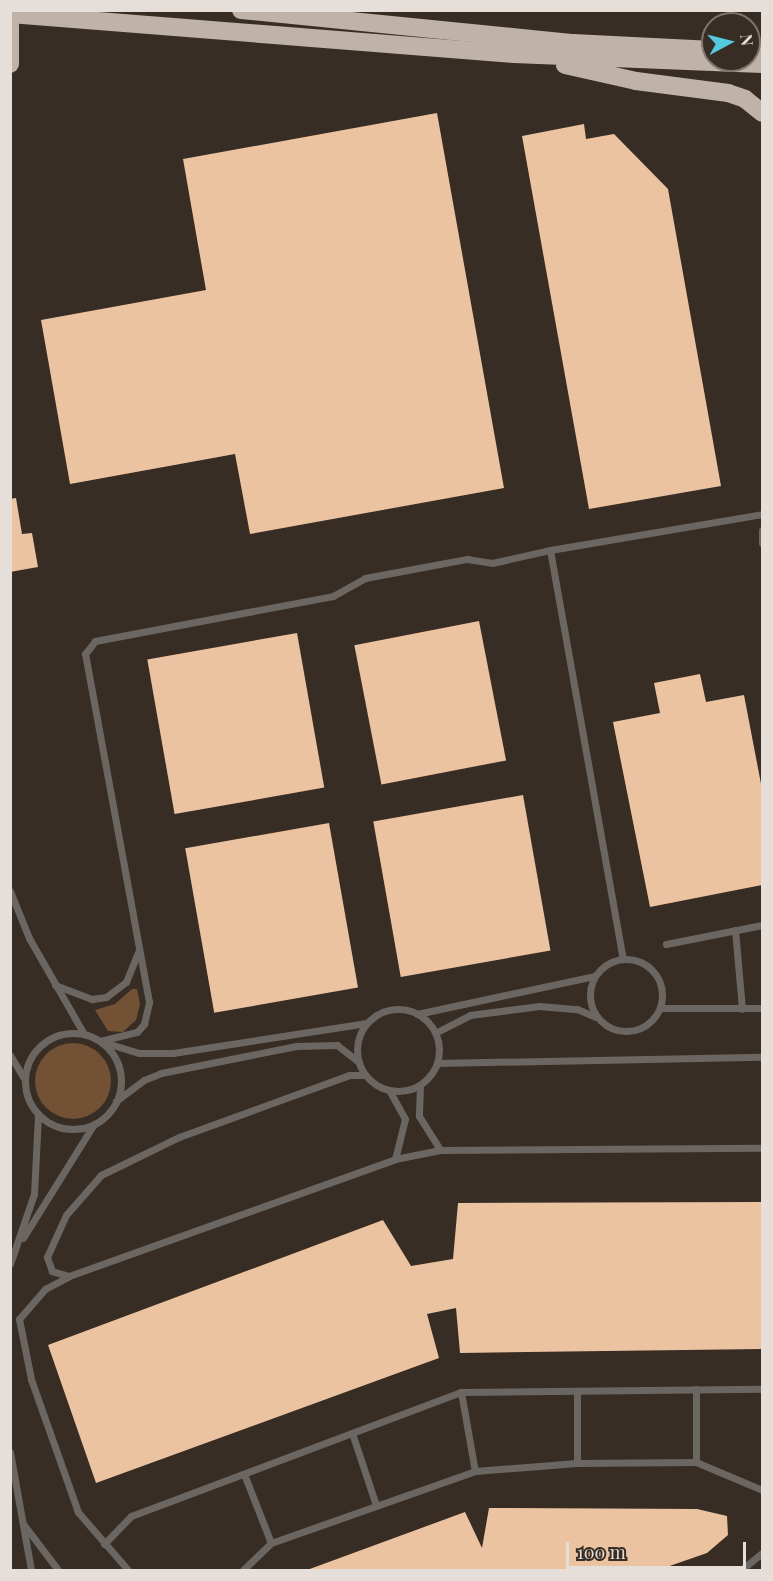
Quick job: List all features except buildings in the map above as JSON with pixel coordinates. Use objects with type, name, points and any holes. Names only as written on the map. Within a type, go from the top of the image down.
[{"type":"highway","points":[[241,10],[457,31],[701,49]]},
{"type":"highway","points":[[10,64],[10,16],[48,15],[514,54],[762,64]]},
{"type":"highway","points":[[514,54],[636,81],[728,93],[745,99],[762,113]]},
{"type":"lane","points":[[100,1041],[127,1036],[144,1024],[148,993],[85,654],[95,641],[333,596],[364,578],[466,559],[492,563],[550,550],[762,514]]},
{"type":"lane","points":[[762,530],[762,543]]},
{"type":"lane","points":[[550,550],[623,958]]},
{"type":"lane","points":[[10,891],[29,938],[84,1034]]},
{"type":"lane","points":[[666,944],[762,925]]},
{"type":"lane","points":[[735,930],[742,1009]]},
{"type":"lane","points":[[55,985],[92,999],[106,997],[126,982],[139,947]]},
{"type":"lane","points":[[435,1033],[470,1016],[539,1006],[578,1009],[618,1031],[631,1032],[653,1019],[660,1008],[662,994],[650,968],[623,958],[602,967],[594,976],[589,997],[596,1017]]},
{"type":"lane","points":[[18,1246],[38,1169],[38,1113],[26,1092],[25,1080],[34,1053],[44,1043],[70,1033],[84,1034],[139,1053],[173,1053],[367,1023],[390,1009],[417,1014],[594,976]]},
{"type":"lane","points":[[660,1008],[762,1008]]},
{"type":"lane","points":[[389,1090],[410,1089],[420,1085],[437,1063],[435,1033],[417,1014]]},
{"type":"lane","points":[[358,1062],[359,1035],[367,1023]]},
{"type":"lane","points":[[100,1041],[110,1050],[118,1068],[120,1088],[116,1101]]},
{"type":"lane","points":[[10,1264],[18,1246],[94,1124],[116,1101],[144,1080],[161,1073],[296,1046],[337,1045],[358,1062],[365,1075],[389,1090],[405,1119],[394,1159]]},
{"type":"lane","points":[[10,1055],[25,1080]]},
{"type":"lane","points":[[437,1063],[762,1057]]},
{"type":"lane","points":[[69,1276],[52,1271],[47,1257],[66,1215],[101,1175],[179,1137],[349,1075],[365,1075]]},
{"type":"lane","points":[[420,1085],[419,1116],[440,1150]]},
{"type":"lane","points":[[38,1113],[64,1128],[94,1124]]},
{"type":"lane","points":[[128,1570],[78,1512],[31,1379],[19,1319],[45,1289],[69,1276],[394,1159],[440,1150],[762,1148]]},
{"type":"lane","points":[[696,1389],[696,1462]]},
{"type":"lane","points":[[104,1544],[131,1516],[461,1392],[762,1389]]},
{"type":"lane","points":[[577,1391],[577,1463]]},
{"type":"lane","points":[[461,1392],[475,1471]]},
{"type":"lane","points":[[352,1433],[376,1505]]},
{"type":"lane","points":[[10,1452],[31,1570]]},
{"type":"lane","points":[[243,1570],[271,1543],[475,1471],[577,1463],[696,1462],[762,1490]]},
{"type":"lane","points":[[244,1474],[271,1543]]},
{"type":"lane","points":[[22,1521],[58,1570]]},
{"type":"lane","points":[[741,1570],[762,1553]]},
{"type":"shaded area","points":[[132,989],[137,989],[140,1004],[136,1020],[123,1032],[108,1031],[95,1010],[115,1004]]},
{"type":"shaded area","points":[[66,1043],[80,1043],[94,1049],[105,1060],[111,1074],[108,1096],[100,1108],[80,1119],[66,1119],[52,1113],[41,1102],[35,1088],[35,1074],[41,1060],[52,1049]]}]
